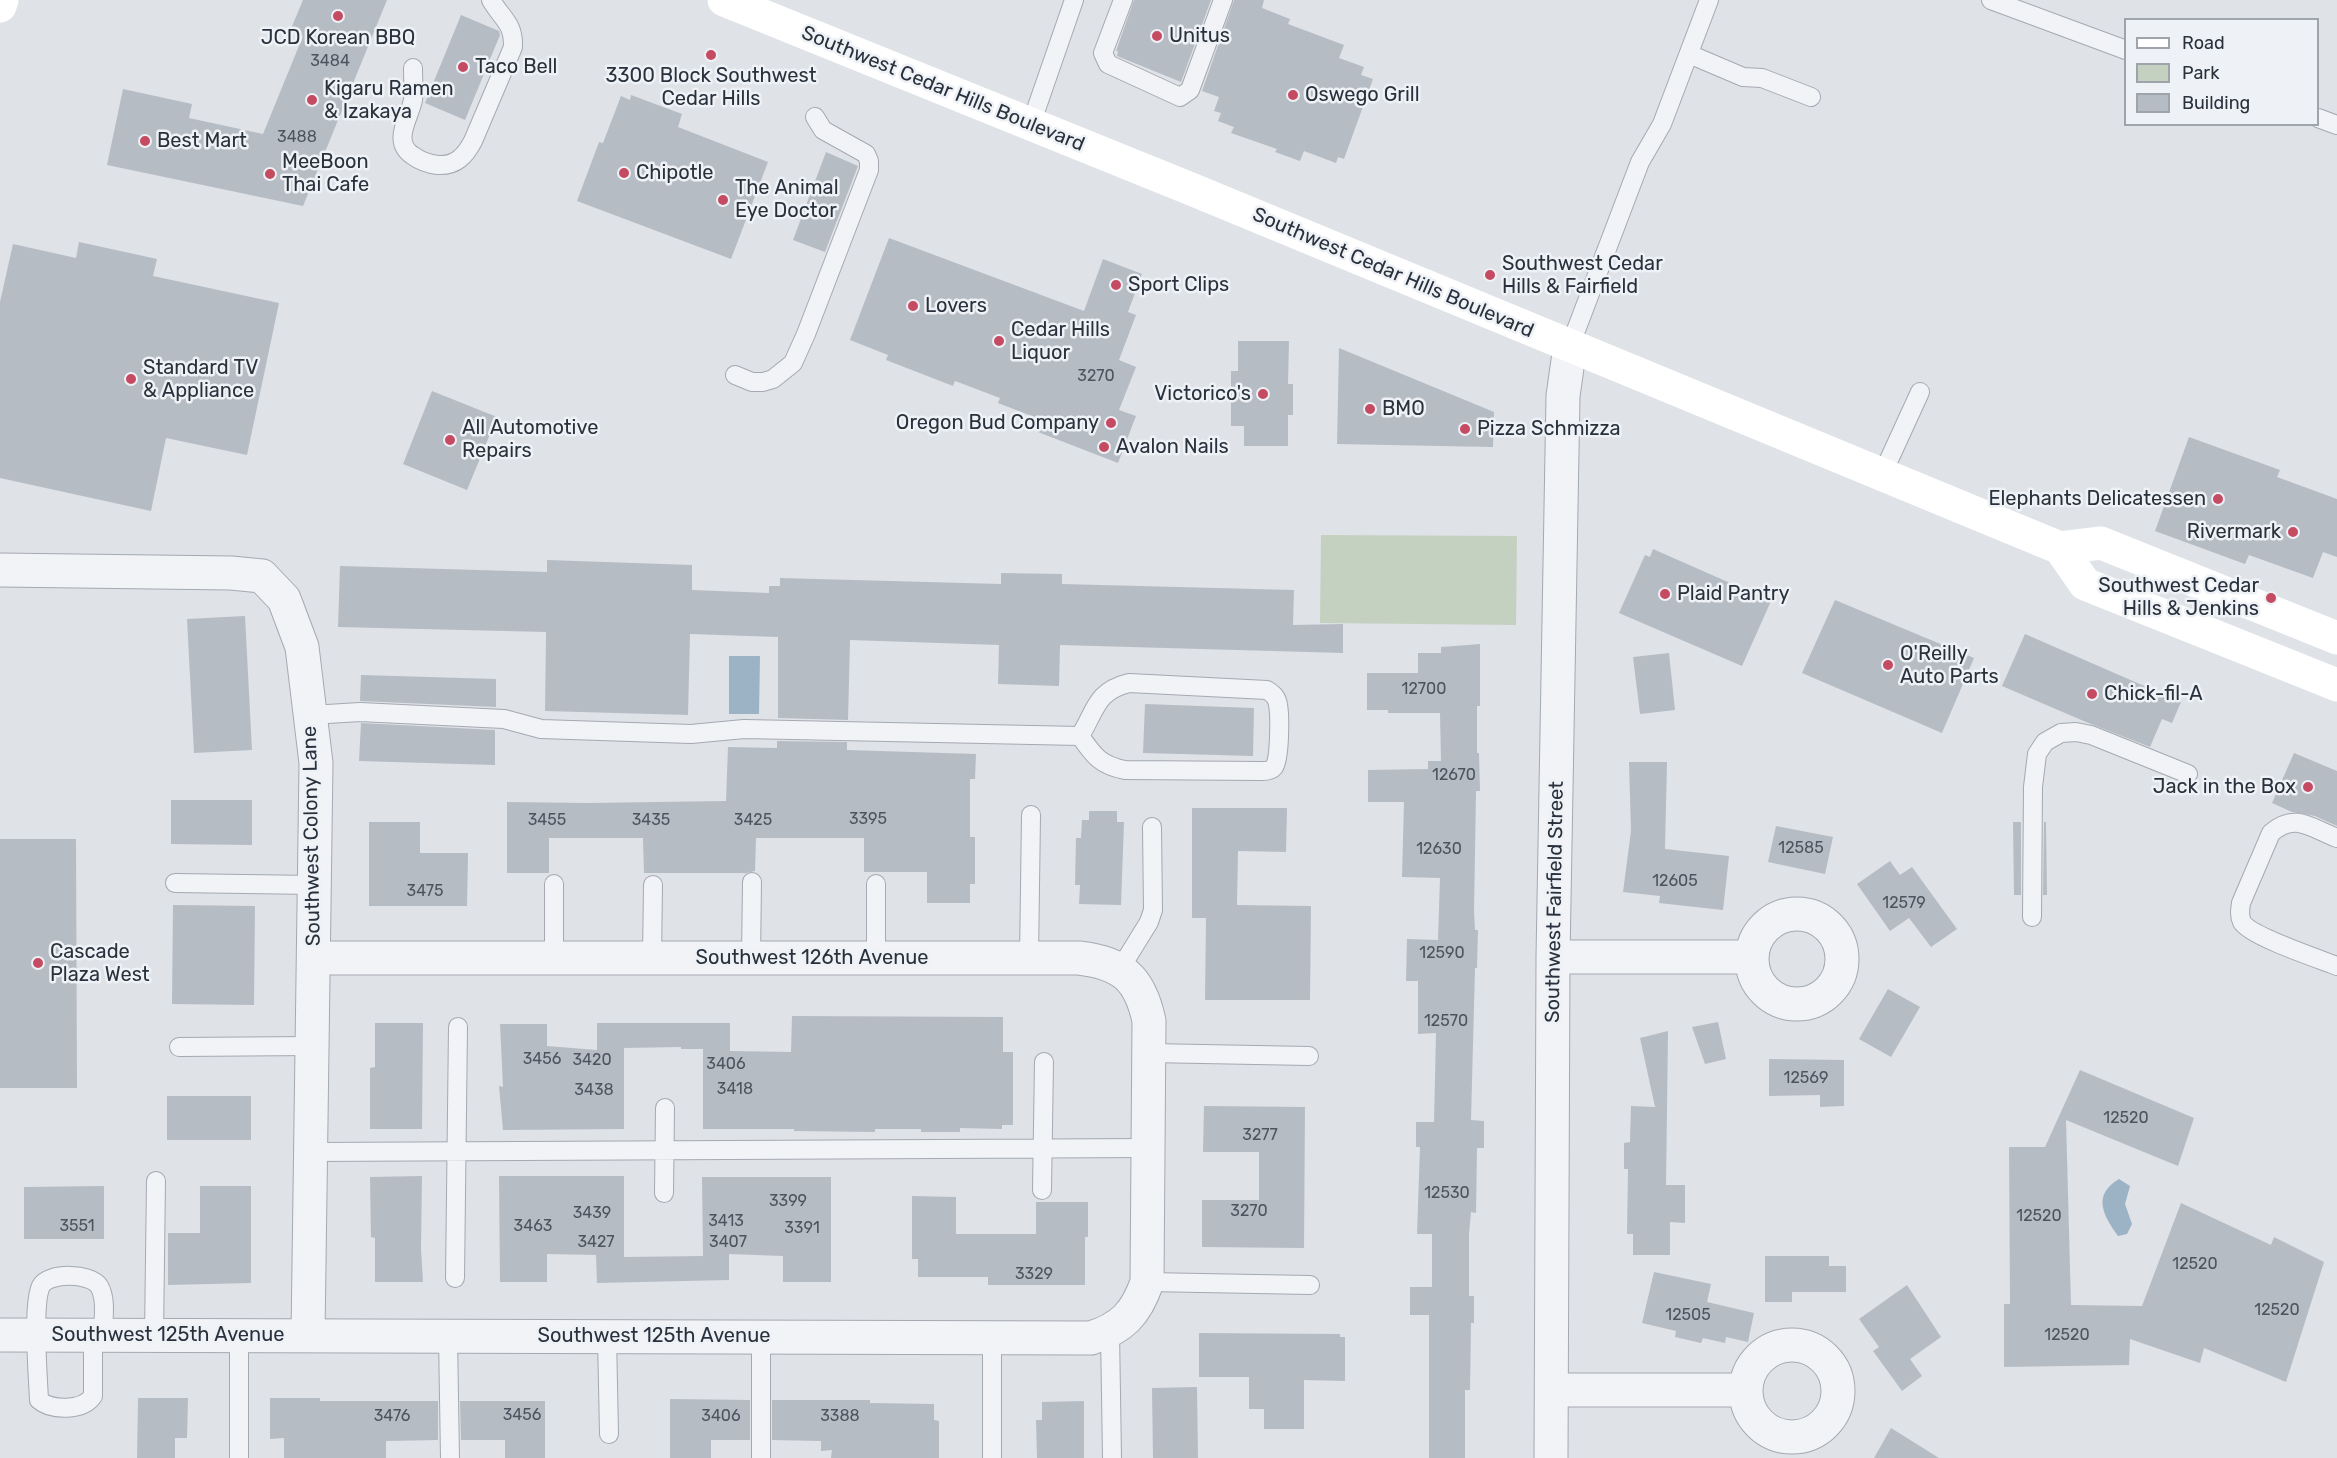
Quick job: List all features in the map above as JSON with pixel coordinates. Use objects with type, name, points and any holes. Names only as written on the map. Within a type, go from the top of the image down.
[{"type":"main road","points":[[0,6],[2,0]]},
{"type":"main road","name":"Southwest Cedar Hills Boulevard","points":[[724,0],[2060,548],[2101,543],[2337,638]]},
{"type":"main road","points":[[2060,548],[2085,584],[2337,685]]},
{"type":"street","name":"Southwest Fairfield Street","points":[[1551,1458],[1553,957],[1563,396],[1570,346]]},
{"type":"street","name":"Southwest Colony Lane","points":[[0,570],[231,573],[262,576],[284,599],[302,647],[316,763],[308,1335]]},
{"type":"street","points":[[1553,957],[1751,957]]},
{"type":"street","name":"Southwest 126th Avenue","points":[[314,958],[1029,958],[1096,960],[1120,969],[1141,991],[1149,1021],[1148,1148]]},
{"type":"street","points":[[1110,1332],[1127,1319],[1139,1303],[1147,1282],[1148,1148]]},
{"type":"street","name":"Southwest 125th Avenue","points":[[0,1335],[1091,1338],[1110,1332]]},
{"type":"street","points":[[1552,1390],[1745,1390]]},
{"type":"lane","points":[[412,68],[412,100],[402,133],[403,144],[408,152],[428,164],[449,165],[467,153],[513,47],[513,33],[508,22],[491,0]]},
{"type":"lane","points":[[1031,124],[1074,0]]},
{"type":"lane","points":[[1123,0],[1103,53],[1108,64],[1180,97],[1190,90],[1223,0]]},
{"type":"lane","points":[[1570,346],[1640,162],[1662,124],[1710,0]]},
{"type":"lane","points":[[1991,0],[2124,49]]},
{"type":"lane","points":[[1689,54],[1743,77],[1762,78],[1811,97]]},
{"type":"lane","points":[[735,375],[752,382],[764,382],[784,372],[793,363],[869,170],[866,154],[823,130],[815,117]]},
{"type":"lane","points":[[2319,118],[2337,125]]},
{"type":"lane","points":[[1882,475],[1920,392]]},
{"type":"lane","points":[[1129,683],[1262,688],[1275,696],[1278,705],[1278,757],[1274,767],[1268,771],[1112,768],[1095,759],[1080,736],[1101,696],[1113,687],[1129,683]]},
{"type":"lane","points":[[311,715],[360,712],[504,718],[541,729],[680,734],[744,729],[1080,736]]},
{"type":"lane","points":[[2032,917],[2033,787],[2037,754],[2045,742],[2061,734],[2076,732],[2091,735],[2188,774]]},
{"type":"lane","points":[[1029,958],[1031,815]]},
{"type":"lane","points":[[2337,838],[2290,821],[2280,826],[2271,833],[2241,903],[2240,913],[2242,922],[2256,933],[2337,966]]},
{"type":"lane","points":[[1120,969],[1149,922],[1153,910],[1152,827]]},
{"type":"lane","points":[[751,958],[752,882]]},
{"type":"lane","points":[[175,883],[314,885]]},
{"type":"lane","points":[[554,884],[554,958]]},
{"type":"lane","points":[[876,884],[876,958]]},
{"type":"lane","points":[[652,958],[653,885]]},
{"type":"lane","points":[[455,1278],[458,1027]]},
{"type":"lane","points":[[179,1047],[312,1046]]},
{"type":"lane","points":[[1149,1053],[1308,1056]]},
{"type":"lane","points":[[1042,1190],[1044,1062]]},
{"type":"lane","points":[[664,1193],[665,1108]]},
{"type":"lane","points":[[311,1152],[1148,1148]]},
{"type":"lane","points":[[154,1335],[156,1181]]},
{"type":"lane","points":[[86,1276],[95,1281],[100,1288],[103,1300],[93,1396],[89,1402],[82,1405],[52,1408],[39,1400],[36,1335],[39,1291],[43,1282],[50,1277],[86,1276]]},
{"type":"lane","points":[[1147,1282],[1311,1285]]},
{"type":"lane","points":[[1110,1332],[1112,1458]]},
{"type":"lane","points":[[239,1335],[239,1458]]},
{"type":"lane","points":[[448,1336],[450,1458]]},
{"type":"lane","points":[[607,1336],[609,1434]]},
{"type":"lane","points":[[761,1337],[761,1458]]},
{"type":"lane","points":[[992,1338],[992,1458]]},
{"type":"green space","points":[[1321,535],[1517,536],[1516,625],[1320,623]]},
{"type":"water","points":[[729,656],[760,656],[759,714],[729,714]]},
{"type":"water","points":[[2119,1179],[2130,1186],[2125,1204],[2132,1224],[2127,1234],[2118,1236],[2105,1213],[2103,1199],[2105,1192]]},
{"type":"building","points":[[303,0],[387,0],[303,206],[107,165],[123,89],[192,104],[189,118],[263,134],[303,36],[290,31]]},
{"type":"building","name":"Unitus","points":[[1134,0],[1211,0],[1181,82],[1117,56],[1118,51],[1116,51]]},
{"type":"building","name":"Oswego Grill","points":[[1234,0],[1264,0],[1262,8],[1290,19],[1288,24],[1344,45],[1339,58],[1364,67],[1361,75],[1373,79],[1344,159],[1338,157],[1336,163],[1304,151],[1300,161],[1275,152],[1277,149],[1231,133],[1234,127],[1218,121],[1221,113],[1214,111],[1219,97],[1202,91]]},
{"type":"building","name":"Taco Bell","points":[[461,15],[499,31],[500,35],[465,120],[425,103]]},
{"type":"building","points":[[631,95],[682,114],[678,127],[768,162],[731,259],[577,201],[599,142],[603,143],[621,96],[630,100]]},
{"type":"building","points":[[826,152],[858,166],[825,252],[793,240]]},
{"type":"building","points":[[889,238],[1084,311],[1103,259],[1142,274],[1128,312],[1136,315],[1119,360],[1136,367],[1119,410],[1136,416],[1118,463],[1038,432],[1042,420],[998,403],[1000,398],[955,381],[953,386],[886,360],[888,355],[850,340]]},
{"type":"building","name":"Standard TV & Appliance","points":[[79,242],[157,259],[153,276],[279,303],[247,455],[166,438],[151,511],[0,478],[0,302],[13,244],[76,258]]},
{"type":"building","name":"Victorico's","points":[[1238,341],[1289,341],[1288,384],[1293,384],[1293,415],[1288,415],[1288,446],[1244,446],[1244,426],[1231,426],[1231,371],[1238,371]]},
{"type":"building","points":[[1339,348],[1494,412],[1493,447],[1337,444]]},
{"type":"building","name":"All Automotive Repairs","points":[[432,391],[497,417],[467,490],[403,464]]},
{"type":"building","name":"Elephants Delicatessen","points":[[2189,437],[2280,470],[2277,477],[2337,499],[2337,557],[2323,552],[2313,578],[2249,555],[2245,564],[2155,531]]},
{"type":"building","points":[[1653,549],[1771,601],[1742,666],[1619,613],[1645,555],[1650,557]]},
{"type":"building","points":[[547,560],[692,565],[692,590],[769,593],[769,586],[780,586],[780,578],[1001,584],[1001,573],[1062,574],[1062,584],[1294,590],[1293,625],[1343,624],[1343,653],[1060,645],[1059,686],[998,684],[999,645],[850,640],[848,720],[778,718],[778,637],[690,634],[688,715],[545,711],[546,632],[338,627],[340,566],[547,572]]},
{"type":"building","name":"O'Reilly Auto Parts","points":[[1835,600],[1974,658],[1942,733],[1802,673]]},
{"type":"building","points":[[245,616],[252,750],[194,753],[187,619]]},
{"type":"building","name":"Chick-fil-A","points":[[2025,634],[2181,702],[2172,723],[2162,719],[2150,747],[2002,686]]},
{"type":"building","points":[[1480,644],[1477,753],[1479,753],[1480,791],[1476,791],[1474,911],[1475,930],[1478,930],[1471,1120],[1484,1121],[1484,1148],[1477,1148],[1476,1213],[1471,1212],[1469,1234],[1469,1296],[1474,1296],[1474,1323],[1471,1323],[1470,1390],[1465,1390],[1465,1458],[1429,1458],[1429,1315],[1410,1315],[1410,1287],[1432,1287],[1432,1234],[1417,1234],[1420,1147],[1416,1147],[1416,1122],[1434,1122],[1436,1033],[1418,1034],[1418,981],[1406,981],[1407,939],[1438,940],[1440,878],[1402,877],[1404,802],[1368,802],[1368,770],[1428,769],[1428,761],[1441,761],[1440,713],[1388,713],[1388,710],[1367,710],[1367,673],[1418,673],[1418,653],[1441,653],[1441,647]]},
{"type":"building","points":[[1669,653],[1675,710],[1640,714],[1633,657]]},
{"type":"building","points":[[361,675],[496,679],[496,707],[360,701]]},
{"type":"building","points":[[1145,704],[1254,708],[1253,756],[1143,753]]},
{"type":"building","points":[[361,723],[495,730],[495,765],[359,761]]},
{"type":"building","points":[[777,741],[847,742],[847,750],[976,754],[975,779],[970,779],[970,837],[975,837],[975,884],[970,884],[970,903],[927,903],[927,872],[864,872],[864,838],[756,838],[755,871],[746,873],[644,873],[643,838],[549,838],[549,873],[507,873],[507,802],[726,801],[728,747],[777,748]]},
{"type":"building","name":"Jack in the Box","points":[[2294,753],[2337,771],[2337,826],[2315,816],[2292,812],[2272,803]]},
{"type":"building","points":[[1629,762],[1667,762],[1665,849],[1729,856],[1723,910],[1659,903],[1660,896],[1623,892],[1631,831]]},
{"type":"building","points":[[171,800],[252,800],[252,845],[171,844]]},
{"type":"building","points":[[1192,808],[1287,808],[1286,852],[1238,851],[1237,905],[1311,906],[1310,1000],[1205,1000],[1206,918],[1192,918]]},
{"type":"building","points":[[1089,811],[1117,811],[1117,822],[1124,822],[1121,905],[1079,904],[1080,885],[1075,885],[1076,838],[1081,838],[1082,820],[1089,820]]},
{"type":"building","points":[[369,822],[420,822],[420,853],[468,853],[467,906],[369,906]]},
{"type":"building","points":[[2013,822],[2021,822],[2021,895],[2014,895]]},
{"type":"building","points":[[2044,822],[2046,822],[2047,895],[2043,895]]},
{"type":"building","points":[[1776,826],[1833,837],[1825,874],[1768,862]]},
{"type":"building","name":"Cascade Plaza West","points":[[0,839],[76,839],[77,1088],[0,1088]]},
{"type":"building","points":[[1890,861],[1900,875],[1912,867],[1957,929],[1931,947],[1909,918],[1890,931],[1857,884]]},
{"type":"building","points":[[173,905],[255,906],[254,1005],[172,1004]]},
{"type":"building","points":[[1888,989],[1920,1007],[1891,1057],[1859,1039]]},
{"type":"building","points":[[792,1016],[1003,1017],[1003,1052],[1013,1052],[1013,1125],[1002,1125],[1002,1129],[960,1128],[960,1132],[921,1132],[921,1129],[875,1129],[875,1132],[703,1129],[703,1049],[681,1049],[681,1047],[624,1048],[624,1129],[503,1130],[499,1086],[503,1087],[500,1024],[547,1024],[547,1046],[597,1050],[597,1023],[730,1023],[730,1051],[791,1052]]},
{"type":"building","points":[[1718,1022],[1726,1059],[1705,1064],[1692,1027]]},
{"type":"building","points":[[375,1023],[423,1023],[422,1129],[370,1129],[370,1068],[375,1067]]},
{"type":"building","points":[[1668,1031],[1666,1185],[1685,1185],[1685,1223],[1670,1222],[1670,1255],[1633,1255],[1633,1234],[1627,1234],[1628,1169],[1624,1169],[1624,1143],[1630,1142],[1631,1106],[1655,1107],[1640,1038]]},
{"type":"building","points":[[1769,1059],[1844,1060],[1844,1106],[1820,1107],[1820,1095],[1769,1096]]},
{"type":"building","points":[[2080,1070],[2194,1118],[2178,1166],[2066,1120],[2071,1305],[2142,1306],[2181,1203],[2271,1245],[2274,1237],[2324,1262],[2286,1382],[2204,1348],[2200,1363],[2130,1339],[2129,1365],[2004,1367],[2004,1304],[2010,1304],[2009,1147],[2045,1147]]},
{"type":"building","points":[[167,1096],[251,1096],[251,1140],[167,1140]]},
{"type":"building","points":[[1204,1106],[1305,1107],[1304,1248],[1202,1247],[1202,1200],[1259,1200],[1259,1152],[1203,1152]]},
{"type":"building","points":[[422,1176],[423,1282],[375,1282],[375,1238],[371,1237],[370,1177]]},
{"type":"building","points":[[499,1176],[624,1176],[624,1257],[703,1256],[702,1177],[831,1177],[831,1282],[783,1282],[783,1256],[729,1254],[729,1280],[597,1283],[596,1255],[547,1254],[547,1282],[500,1282]]},
{"type":"building","points":[[104,1186],[104,1239],[24,1239],[24,1187]]},
{"type":"building","points":[[200,1186],[251,1186],[251,1283],[168,1285],[168,1233],[200,1233]]},
{"type":"building","points":[[912,1196],[956,1197],[956,1234],[1036,1234],[1036,1202],[1088,1202],[1085,1285],[988,1285],[988,1277],[918,1277],[918,1259],[912,1259]]},
{"type":"building","points":[[1765,1256],[1829,1256],[1829,1266],[1846,1266],[1846,1292],[1792,1292],[1792,1302],[1765,1302]]},
{"type":"building","points":[[1654,1272],[1711,1284],[1707,1302],[1754,1313],[1748,1342],[1726,1337],[1725,1343],[1703,1338],[1701,1343],[1675,1337],[1676,1331],[1642,1323]]},
{"type":"building","points":[[1907,1285],[1941,1337],[1910,1359],[1922,1376],[1902,1391],[1873,1351],[1879,1347],[1859,1319]]},
{"type":"building","points":[[1199,1333],[1340,1334],[1340,1337],[1345,1337],[1345,1381],[1304,1380],[1304,1429],[1264,1429],[1264,1409],[1249,1409],[1249,1377],[1199,1377]]},
{"type":"building","points":[[1197,1387],[1198,1458],[1153,1458],[1152,1388]]},
{"type":"building","points":[[138,1398],[188,1398],[187,1438],[175,1438],[175,1458],[137,1458]]},
{"type":"building","points":[[270,1398],[320,1398],[320,1401],[438,1401],[438,1440],[386,1441],[386,1458],[284,1458],[284,1438],[270,1439]]},
{"type":"building","points":[[670,1399],[750,1400],[750,1440],[711,1440],[711,1458],[670,1458]]},
{"type":"building","points":[[772,1400],[870,1400],[870,1403],[934,1404],[934,1420],[939,1421],[939,1458],[831,1458],[832,1450],[821,1451],[821,1441],[772,1440]]},
{"type":"building","points":[[460,1401],[545,1401],[545,1458],[505,1458],[505,1440],[461,1440]]},
{"type":"building","points":[[1084,1401],[1084,1458],[1037,1458],[1036,1420],[1042,1420],[1042,1402]]},
{"type":"building","points":[[1891,1428],[1939,1458],[1874,1458]]},
{"type":"place","name":"JCD Korean BBQ","points":[[338,16]]},
{"type":"place","name":"Unitus","points":[[1157,36]]},
{"type":"place","name":"3300 Block Southwest Cedar Hills","points":[[711,55]]},
{"type":"place","name":"Taco Bell","points":[[463,67]]},
{"type":"place","name":"Oswego Grill","points":[[1293,95]]},
{"type":"place","name":"Kigaru Ramen & Izakaya","points":[[312,100]]},
{"type":"place","name":"Best Mart","points":[[145,141]]},
{"type":"place","name":"Chipotle","points":[[624,173]]},
{"type":"place","name":"MeeBoon Thai Cafe","points":[[270,174]]},
{"type":"place","name":"The Animal Eye Doctor","points":[[723,200]]},
{"type":"place","name":"Southwest Cedar Hills & Fairfield","points":[[1490,275]]},
{"type":"place","name":"Sport Clips","points":[[1116,285]]},
{"type":"place","name":"Lovers","points":[[913,306]]},
{"type":"place","name":"Cedar Hills Liquor","points":[[999,341]]},
{"type":"place","name":"Standard TV & Appliance","points":[[131,379]]},
{"type":"place","name":"Victorico's","points":[[1263,394]]},
{"type":"place","name":"BMO","points":[[1370,409]]},
{"type":"place","name":"Oregon Bud Company","points":[[1111,423]]},
{"type":"place","name":"Pizza Schmizza","points":[[1465,429]]},
{"type":"place","name":"All Automotive Repairs","points":[[450,440]]},
{"type":"place","name":"Avalon Nails","points":[[1104,447]]},
{"type":"place","name":"Elephants Delicatessen","points":[[2218,499]]},
{"type":"place","name":"Rivermark","points":[[2293,532]]},
{"type":"place","name":"Plaid Pantry","points":[[1665,594]]},
{"type":"place","name":"Southwest Cedar Hills & Jenkins","points":[[2271,598]]},
{"type":"place","name":"O'Reilly Auto Parts","points":[[1888,665]]},
{"type":"place","name":"Chick-fil-A","points":[[2092,694]]},
{"type":"place","name":"Jack in the Box","points":[[2308,787]]},
{"type":"place","name":"Cascade Plaza West","points":[[38,963]]}]
